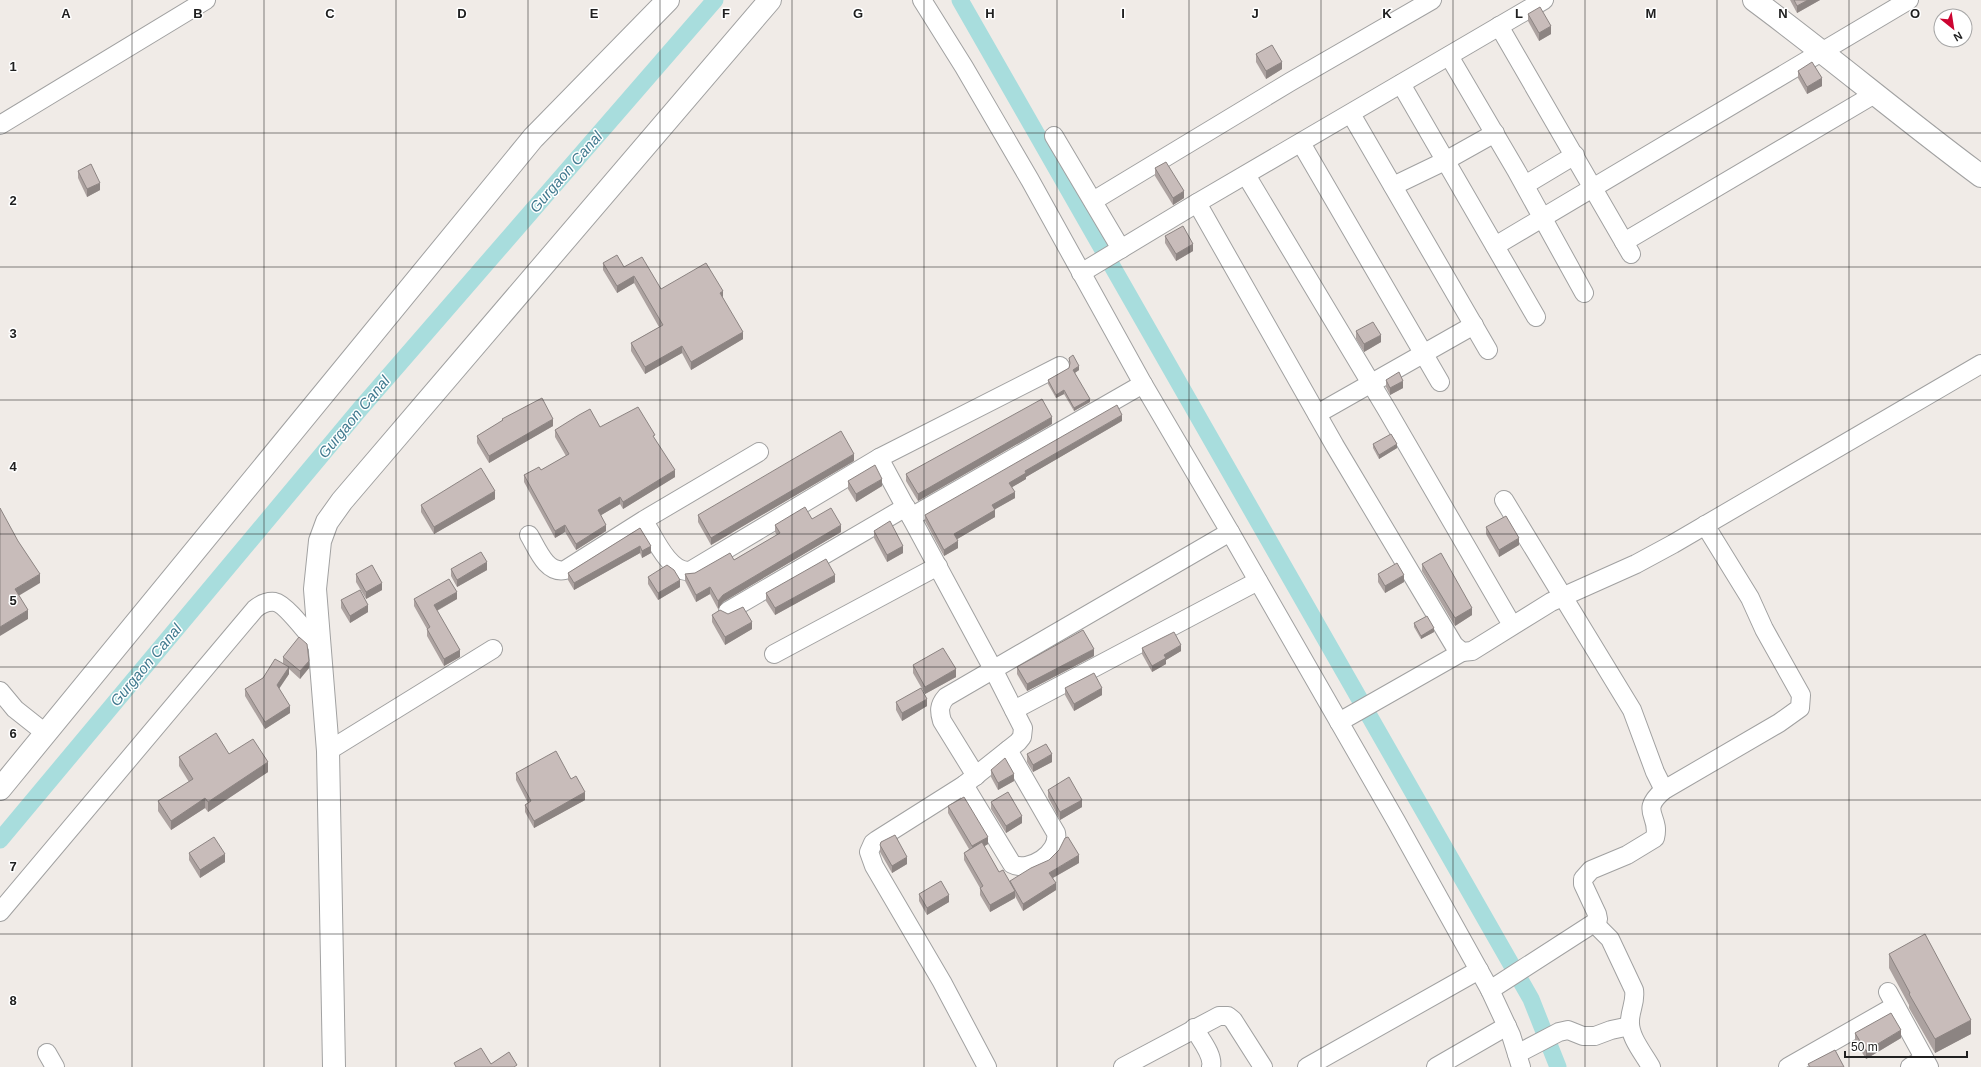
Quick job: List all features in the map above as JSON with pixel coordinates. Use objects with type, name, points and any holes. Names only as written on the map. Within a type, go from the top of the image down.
[{"type":"street","points":[[0,125],[206,0]]},
{"type":"street","points":[[0,788],[44,732],[533,138],[668,0]]},
{"type":"street","points":[[334,1067],[328,751],[318,647],[315,589],[318,548],[327,522],[338,506],[770,0]]},
{"type":"street","points":[[922,0],[964,67],[1018,160],[1143,384],[1340,722],[1490,990],[1507,1026],[1519,1061],[1534,1044],[1568,1030],[1583,1036],[1595,1036],[1611,1030],[1630,1026]]},
{"type":"street","points":[[1093,201],[1290,82],[1432,0]]},
{"type":"street","points":[[1081,273],[1197,203],[1544,0]]},
{"type":"street","points":[[1495,246],[1543,219],[1909,0]]},
{"type":"street","points":[[1760,1],[1874,95],[1981,176]]},
{"type":"street","points":[[1499,26],[1575,155],[1627,248],[1874,95]]},
{"type":"street","points":[[1449,56],[1525,185],[1584,293]]},
{"type":"street","points":[[1401,84],[1536,317]]},
{"type":"street","points":[[1351,114],[1488,350]]},
{"type":"street","points":[[1393,186],[1446,161],[1495,133]]},
{"type":"street","points":[[1054,136],[1093,201],[1111,255]]},
{"type":"street","points":[[1301,143],[1440,382]]},
{"type":"street","points":[[1525,185],[1575,155]]},
{"type":"street","points":[[1246,175],[1371,382],[1512,625]]},
{"type":"street","points":[[1197,203],[1316,414],[1454,645],[1462,652]]},
{"type":"street","points":[[1316,414],[1474,326]]},
{"type":"street","points":[[1340,722],[1462,652],[1472,651],[1512,625],[1563,596],[1636,564],[1705,526],[1981,364]]},
{"type":"street","points":[[644,521],[671,564],[683,571],[690,571],[879,458],[1060,366]]},
{"type":"street","points":[[728,611],[1143,384]]},
{"type":"street","points":[[529,534],[548,566],[554,570],[565,570],[759,452]]},
{"type":"street","points":[[879,458],[994,669],[1023,728],[1024,733],[1018,742],[970,780],[873,843],[869,852],[874,866],[942,982],[987,1067]]},
{"type":"street","points":[[1504,500],[1632,710],[1655,772],[1664,790]]},
{"type":"street","points":[[1490,990],[1526,968],[1598,919],[1598,914],[1583,884],[1583,879],[1591,870],[1627,855],[1655,838],[1657,832],[1651,811],[1651,802],[1664,790],[1796,713],[1800,708],[1802,702],[1801,695],[1764,629],[1750,598],[1705,526]]},
{"type":"street","points":[[1008,750],[1056,833],[1057,840],[1055,847],[1049,854],[1022,868],[1012,864],[970,780],[942,721],[939,712],[941,703],[946,697],[1230,532]]},
{"type":"street","points":[[774,654],[938,566]]},
{"type":"street","points":[[1014,710],[1258,581]]},
{"type":"street","points":[[0,912],[255,609],[263,603],[269,602],[282,605],[318,647]]},
{"type":"street","points":[[328,751],[493,649]]},
{"type":"street","points":[[0,691],[14,709],[44,732]]},
{"type":"street","points":[[1594,923],[1610,939],[1634,990],[1635,999],[1630,1019],[1630,1026],[1651,1067]]},
{"type":"street","points":[[1307,1067],[1479,970]]},
{"type":"street","points":[[1788,1067],[1891,999],[1921,1064]]},
{"type":"street","points":[[1123,1067],[1219,1016],[1228,1016],[1238,1026],[1263,1067]]},
{"type":"street","points":[[1436,1067],[1507,1026]]},
{"type":"street","points":[[1194,1028],[1210,1056],[1212,1061],[1211,1067]]},
{"type":"building","points":[[1794,0],[1808,0],[1797,6]]},
{"type":"building","points":[[1540,7],[1551,26],[1539,33],[1528,14]]},
{"type":"building","points":[[1272,45],[1282,62],[1266,71],[1256,54]]},
{"type":"building","points":[[1812,62],[1822,78],[1807,87],[1798,71]]},
{"type":"building","points":[[1166,162],[1184,191],[1173,198],[1155,168]]},
{"type":"building","points":[[91,164],[100,183],[87,189],[78,171]]},
{"type":"building","points":[[1183,226],[1193,244],[1176,254],[1165,236]]},
{"type":"building","points":[[617,255],[624,267],[642,257],[661,289],[706,263],[723,291],[720,293],[743,332],[691,362],[682,346],[645,367],[631,343],[663,325],[634,276],[617,286],[603,263]]},
{"type":"building","points":[[1373,322],[1381,335],[1364,344],[1356,331]]},
{"type":"building","points":[[1073,355],[1079,366],[1073,370],[1090,399],[1074,408],[1064,390],[1056,395],[1048,380],[1069,368],[1069,358]]},
{"type":"building","points":[[1399,372],[1403,381],[1390,388],[1386,380]]},
{"type":"building","points":[[542,398],[553,419],[489,456],[477,436],[503,420],[502,419]]},
{"type":"building","points":[[1042,399],[1052,417],[918,494],[906,474]]},
{"type":"building","points":[[1117,405],[1122,415],[1025,471],[1026,473],[1009,483],[1015,492],[992,505],[995,510],[954,534],[958,541],[944,550],[925,515]]},
{"type":"building","points":[[638,407],[655,435],[653,436],[675,470],[623,502],[620,497],[598,510],[606,525],[576,544],[565,525],[555,531],[524,475],[539,467],[541,470],[569,454],[555,430],[579,415],[590,409],[600,427]]},
{"type":"building","points":[[841,431],[854,454],[711,538],[698,515]]},
{"type":"building","points":[[1391,434],[1397,444],[1379,455],[1373,444]]},
{"type":"building","points":[[875,465],[882,479],[856,494],[848,481]]},
{"type":"building","points":[[481,468],[495,491],[434,527],[421,505]]},
{"type":"building","points":[[805,507],[812,519],[831,508],[841,525],[723,595],[718,601],[710,587],[696,595],[685,574],[695,573],[730,553],[734,560],[780,533],[775,525]]},
{"type":"building","points":[[0,508],[18,541],[40,574],[15,589],[28,610],[0,627]]},
{"type":"building","points":[[1506,516],[1519,538],[1499,550],[1486,527]]},
{"type":"building","points":[[890,521],[903,546],[887,555],[874,531]]},
{"type":"building","points":[[640,528],[651,546],[642,551],[640,546],[574,583],[568,573]]},
{"type":"building","points":[[481,552],[487,562],[457,580],[451,569]]},
{"type":"building","points":[[1441,553],[1472,608],[1455,618],[1422,564]]},
{"type":"building","points":[[826,559],[835,575],[775,608],[766,593]]},
{"type":"building","points":[[1397,563],[1404,575],[1385,586],[1378,574]]},
{"type":"building","points":[[372,565],[382,583],[366,592],[356,574]]},
{"type":"building","points":[[667,565],[674,570],[680,580],[658,593],[648,577]]},
{"type":"building","points":[[449,579],[457,592],[434,605],[460,650],[444,659],[427,629],[430,627],[414,599]]},
{"type":"building","points":[[360,590],[368,605],[350,616],[341,600]]},
{"type":"building","points":[[743,607],[752,622],[725,637],[712,615],[720,610],[728,614]]},
{"type":"building","points":[[1427,616],[1434,628],[1421,636],[1414,623]]},
{"type":"building","points":[[1083,630],[1094,649],[1027,684],[1017,667]]},
{"type":"building","points":[[1174,632],[1181,645],[1164,655],[1166,658],[1152,666],[1142,648]]},
{"type":"building","points":[[299,637],[307,644],[309,661],[300,671],[283,657]]},
{"type":"building","points":[[943,648],[956,669],[925,687],[913,665]]},
{"type":"building","points":[[275,659],[289,667],[277,685],[290,706],[265,722],[245,689],[263,678]]},
{"type":"building","points":[[1094,673],[1102,688],[1074,704],[1065,688]]},
{"type":"building","points":[[921,688],[927,699],[902,713],[896,702]]},
{"type":"building","points":[[216,733],[229,754],[253,739],[268,762],[208,802],[205,798],[171,821],[158,801],[193,779],[179,757]]},
{"type":"building","points":[[1046,744],[1052,754],[1033,765],[1027,754]]},
{"type":"building","points":[[556,751],[571,779],[576,776],[585,792],[534,821],[525,805],[531,801],[516,773]]},
{"type":"building","points":[[1005,758],[1014,774],[998,783],[991,770]]},
{"type":"building","points":[[1069,777],[1082,800],[1060,812],[1048,790]]},
{"type":"building","points":[[1008,792],[1022,816],[1006,826],[991,802]]},
{"type":"building","points":[[964,797],[988,837],[972,846],[948,806]]},
{"type":"building","points":[[895,835],[907,857],[892,866],[880,845],[881,842]]},
{"type":"building","points":[[214,837],[225,854],[200,870],[189,853]]},
{"type":"building","points":[[1068,837],[1079,855],[1049,873],[1056,883],[1023,904],[1010,881],[1031,868],[1049,860],[1059,850],[1065,838]]},
{"type":"building","points":[[982,842],[999,872],[1003,870],[1015,891],[990,905],[980,888],[983,886],[964,853]]},
{"type":"building","points":[[941,881],[949,895],[927,908],[919,894]]},
{"type":"building","points":[[1925,934],[1971,1020],[1935,1039],[1909,994],[1910,993],[1889,954]]},
{"type":"building","points":[[1891,1013],[1901,1030],[1866,1051],[1855,1033]]},
{"type":"building","points":[[481,1048],[491,1064],[509,1052],[517,1065],[514,1067],[456,1067],[454,1063]]},
{"type":"building","points":[[1835,1050],[1844,1067],[1810,1067],[1808,1064]]},
{"type":"waterway","name":"Gurgaon Canal","points":[[0,840],[360,409],[715,0]]},
{"type":"waterway","points":[[960,0],[1531,999],[1558,1067]]}]
